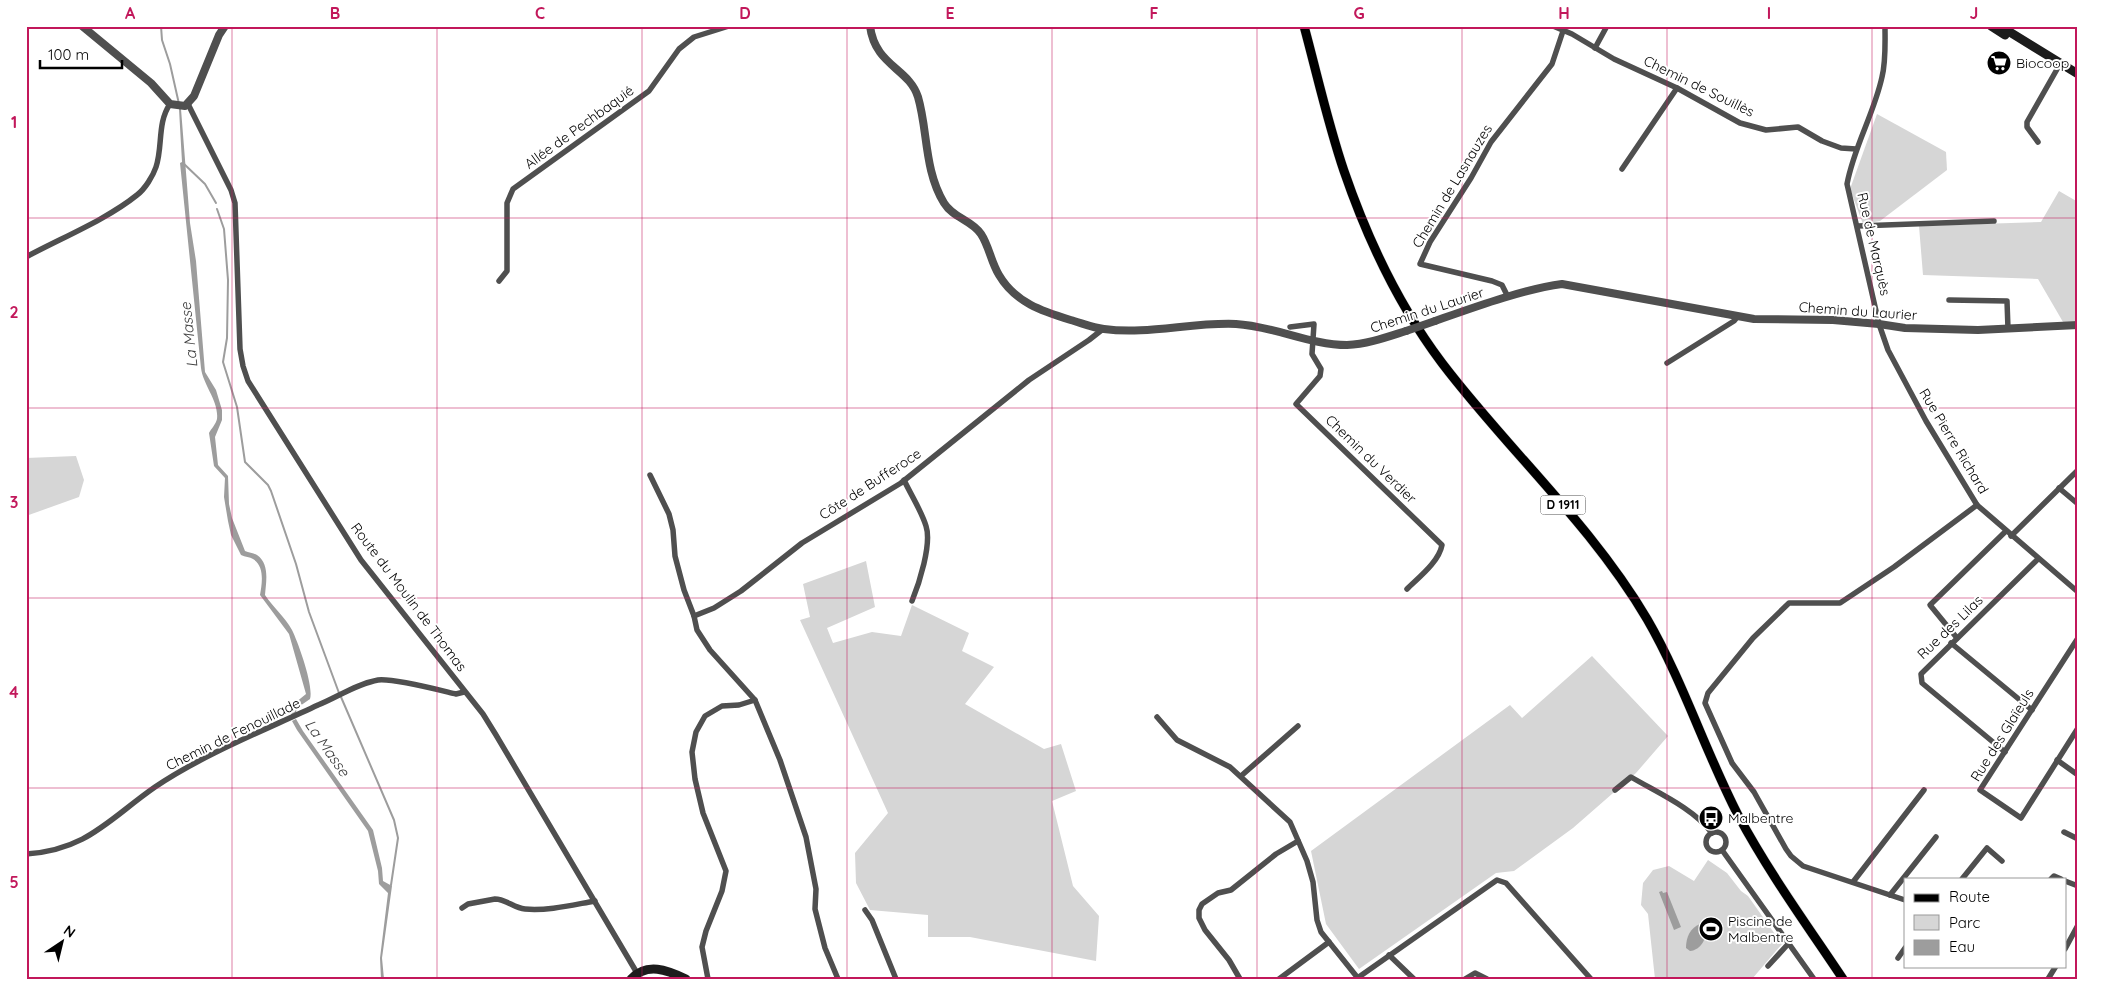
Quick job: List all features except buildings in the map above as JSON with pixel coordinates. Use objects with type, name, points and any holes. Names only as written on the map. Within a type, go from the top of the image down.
[{"type":"main road","name":"D 1911","points":[[1304,26],[1343,168],[1360,214],[1387,273],[1421,333],[1441,362],[1486,418],[1573,516],[1646,618],[1674,672],[1729,795],[1749,834],[1780,887],[1843,979]]},
{"type":"main road","points":[[1991,26],[2041,55],[2048,57]]},
{"type":"main road","points":[[2000,26],[2078,74]]},
{"type":"main road","points":[[634,976],[646,969],[658,969],[686,979]]},
{"type":"street","points":[[82,26],[179,105]]},
{"type":"street","points":[[26,257],[119,208],[139,194],[156,166],[160,149],[162,122],[179,105],[194,96],[219,35],[225,26]]},
{"type":"street","name":"Allée de Pechbaquié","points":[[499,282],[507,271],[507,203],[513,189],[649,92],[679,50],[694,37],[729,26]]},
{"type":"street","name":"Chemin du Laurier","points":[[870,26],[877,49],[915,90],[928,159],[944,202],[952,213],[975,226],[982,234],[998,274],[1008,288],[1028,304],[1048,313],[1103,329],[1129,330],[1186,325],[1236,324],[1334,344],[1361,344],[1550,285],[1562,284],[1754,319],[1833,320],[1906,328],[2008,329],[2078,326]]},
{"type":"street","points":[[1553,26],[1563,32]]},
{"type":"street","points":[[1594,48],[1607,26]]},
{"type":"street","name":"Rue de Marquès","points":[[1879,324],[1847,184],[1856,149],[1872,109],[1883,74],[1886,26]]},
{"type":"street","name":"Chemin de Souillès","points":[[1563,32],[1572,34],[1594,48],[1677,88],[1740,123],[1766,130],[1798,127],[1822,141],[1842,148],[1856,149]]},
{"type":"street","name":"Chemin de Lasnauzes","points":[[1508,298],[1502,285],[1492,281],[1420,264],[1430,242],[1471,178],[1491,142],[1552,64],[1563,32]]},
{"type":"street","points":[[2038,142],[2027,127],[2027,122],[2060,64]]},
{"type":"street","points":[[1622,169],[1677,88]]},
{"type":"street","name":"Route du Moulin de Thomas","points":[[179,105],[231,190],[235,203],[240,349],[242,366],[248,381],[361,560],[483,714],[595,901],[634,976]]},
{"type":"street","points":[[1858,226],[1994,221]]},
{"type":"street","points":[[1949,300],[2010,302],[2008,329]]},
{"type":"street","points":[[1667,363],[1734,321],[1738,316]]},
{"type":"street","points":[[1290,327],[1314,324],[1313,340]]},
{"type":"street","name":"Rue Pierre Richard","points":[[1879,324],[1888,350],[1926,421],[1977,505],[2078,592]]},
{"type":"street","name":"Côte de Bufferoce","points":[[694,616],[714,608],[741,591],[802,543],[904,480],[1029,380],[1103,329]]},
{"type":"street","name":"Chemin du Verdier","points":[[1313,340],[1312,354],[1321,369],[1320,376],[1296,404],[1442,545],[1440,552],[1407,589]]},
{"type":"street","points":[[2011,536],[2078,470]]},
{"type":"street","points":[[650,475],[669,514],[673,530],[675,556],[697,630],[710,650],[755,700],[777,752],[806,837],[816,889],[815,910],[825,948],[838,979]]},
{"type":"street","points":[[904,480],[926,526],[927,535],[922,577],[912,601]]},
{"type":"street","points":[[2059,488],[2078,504]]},
{"type":"street","points":[[1904,900],[1803,866],[1791,856],[1754,792],[1732,763],[1705,703],[1708,693],[1753,638],[1789,602],[1840,603],[1894,567],[1977,505]]},
{"type":"street","points":[[1957,638],[1930,606],[2006,531]]},
{"type":"street","name":"Rue des Lilas","points":[[2005,752],[1922,683],[1921,674],[2038,559]]},
{"type":"street","name":"Rue des Glaïeuls","points":[[2078,638],[1980,790],[2021,818],[2078,728]]},
{"type":"street","points":[[1951,643],[2032,710]]},
{"type":"street","name":"Chemin de Fenouillade","points":[[26,854],[43,852],[80,842],[98,831],[156,787],[204,759],[351,689],[379,680],[456,694],[464,692]]},
{"type":"street","points":[[708,979],[702,947],[706,931],[722,890],[726,871],[704,813],[695,779],[692,752],[696,732],[706,716],[722,706],[739,705],[755,700]]},
{"type":"street","points":[[1157,717],[1177,740],[1220,760],[1241,776],[1290,822],[1313,882],[1321,932],[1356,978],[1496,880],[1506,883],[1591,979]]},
{"type":"street","points":[[1241,776],[1298,726]]},
{"type":"street","points":[[2057,760],[2078,775]]},
{"type":"street","points":[[1615,790],[1631,777],[1693,814],[1712,833]]},
{"type":"street","points":[[1853,882],[1924,790]]},
{"type":"street","points":[[2064,832],[2078,839]]},
{"type":"street","points":[[1712,833],[1718,833],[1723,836],[1725,845],[1722,850],[1714,852],[1707,846],[1706,840],[1712,833]]},
{"type":"street","points":[[1890,895],[1936,837]]},
{"type":"street","points":[[1240,979],[1229,960],[1205,930],[1199,918],[1199,910],[1202,904],[1218,893],[1231,890],[1276,854],[1298,841]]},
{"type":"street","points":[[1963,878],[1987,848],[2002,861]]},
{"type":"street","points":[[1722,850],[1814,979]]},
{"type":"street","points":[[2066,881],[2078,886]]},
{"type":"street","points":[[462,908],[468,904],[495,899],[500,899],[522,909],[537,910],[595,901]]},
{"type":"street","points":[[865,910],[872,920],[896,979]]},
{"type":"street","points":[[2066,947],[2078,925]]},
{"type":"street","points":[[1279,979],[1329,942]]},
{"type":"street","points":[[1768,966],[1789,943]]},
{"type":"street","points":[[1898,958],[1904,949]]},
{"type":"street","points":[[1389,955],[1414,979]]},
{"type":"street","points":[[2048,979],[2055,968]]},
{"type":"street","points":[[1465,979],[1476,973],[1487,979]]},
{"type":"green space","points":[[1877,114],[1946,152],[1947,170],[1880,221],[1863,224],[1850,189]]},
{"type":"green space","points":[[2059,191],[2078,202],[2078,322],[2063,322],[2038,279],[1923,275],[1919,226],[2041,222]]},
{"type":"green space","points":[[76,456],[84,480],[79,497],[26,516],[26,458]]},
{"type":"green space","points":[[866,561],[875,607],[827,628],[833,643],[872,632],[901,636],[912,605],[969,633],[962,651],[994,667],[965,704],[1044,749],[1061,744],[1076,791],[1052,801],[1073,886],[1099,916],[1096,961],[970,937],[928,937],[928,915],[870,910],[856,883],[855,853],[888,813],[800,620],[810,617],[803,584]]},
{"type":"green space","points":[[1592,656],[1668,736],[1636,773],[1573,828],[1514,871],[1496,873],[1359,969],[1326,924],[1311,851],[1510,705],[1522,718]]},
{"type":"green space","name":"Piscine de Malbentre","points":[[1708,860],[1727,873],[1741,891],[1748,896],[1782,944],[1752,979],[1655,979],[1648,914],[1641,905],[1643,883],[1653,870],[1669,866],[1694,881]]},
{"type":"water","points":[[179,109],[181,109],[205,372],[216,390],[222,410],[222,420],[215,437],[218,465],[228,476],[229,504],[232,518],[245,551],[257,555],[264,563],[266,568],[265,595],[292,630],[305,664],[310,684],[310,699],[297,708],[296,713],[291,715],[290,707],[306,694],[289,634],[260,595],[262,576],[257,562],[241,555],[231,535],[224,497],[225,478],[214,466],[209,433],[217,419],[217,412],[201,368],[180,163],[182,162]]},
{"type":"water","points":[[296,719],[373,830],[382,868],[383,881],[392,886],[382,958],[384,979],[381,979],[380,958],[388,893],[379,884],[378,871],[368,831],[297,730],[292,721]]},
{"type":"water","points":[[1662,891],[1663,893],[1667,892],[1681,927],[1674,930],[1659,892]]},
{"type":"water","points":[[1700,924],[1706,928],[1704,939],[1700,946],[1690,951],[1686,948],[1688,937],[1691,930]]},
{"type":"waterway","name":"La Masse","points":[[161,26],[162,40],[170,64],[179,104]]},
{"type":"waterway","name":"La Masse","points":[[183,163],[205,184],[216,203]]},
{"type":"waterway","name":"La Masse","points":[[217,209],[224,229],[228,280],[227,338],[223,362],[237,407],[245,462],[268,485],[271,491],[296,564],[309,612],[339,693]]},
{"type":"waterway","name":"La Masse","points":[[341,697],[394,820],[398,838],[391,885]]},
{"type":"place","name":"Biocoop","points":[[1999,63]]},
{"type":"place","name":"Malbentre","points":[[1711,818]]},
{"type":"place","name":"Piscine de Malbentre","points":[[1711,929]]}]
